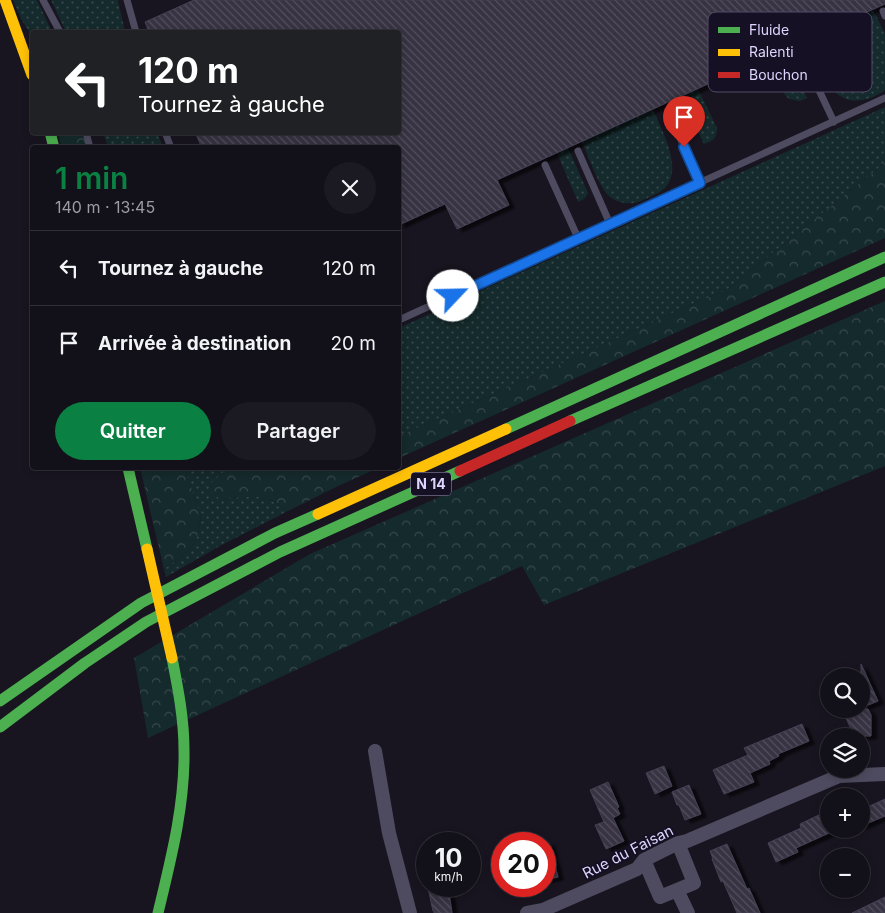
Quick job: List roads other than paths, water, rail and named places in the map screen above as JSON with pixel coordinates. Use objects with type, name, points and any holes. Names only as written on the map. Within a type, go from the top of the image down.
[{"type":"main road","points":[[5,0],[30,69]]},
{"type":"main road","name":"N 14","points":[[0,701],[141,603],[275,533],[885,257]]},
{"type":"main road","name":"N 14","points":[[0,727],[85,663],[146,622],[280,552],[885,282]]},
{"type":"main road","points":[[128,470],[172,658],[180,703],[184,761],[176,837],[158,913]]},
{"type":"street","points":[[374,751],[389,832],[410,913]]},
{"type":"street","name":"Rue du Faisan","points":[[527,913],[543,910],[637,869],[644,860],[682,842],[839,776],[885,774]]},
{"type":"street","points":[[644,860],[660,897],[694,883],[682,842]]},
{"type":"street","points":[[677,890],[688,913]]},
{"type":"lane","points":[[43,0],[59,30]]},
{"type":"lane","points":[[127,0],[135,30]]},
{"type":"lane","points":[[820,92],[834,122]]},
{"type":"lane","points":[[401,319],[885,98]]},
{"type":"lane","points":[[668,111],[700,183]]},
{"type":"lane","points":[[578,151],[610,224]]},
{"type":"lane","points":[[545,165],[578,238]]}]
